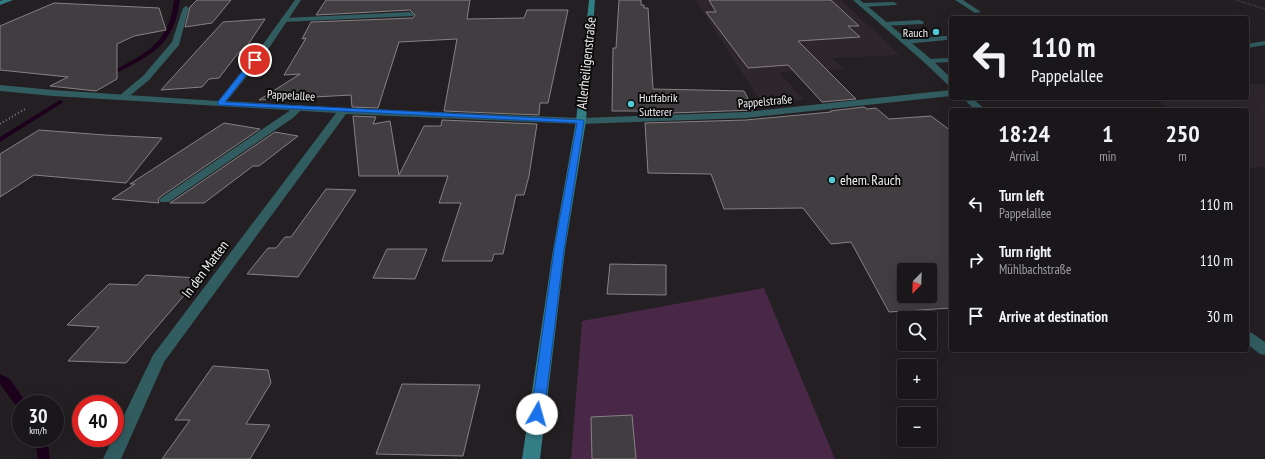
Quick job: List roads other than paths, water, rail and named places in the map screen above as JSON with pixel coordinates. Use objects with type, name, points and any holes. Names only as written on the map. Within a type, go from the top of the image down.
[{"type":"street","points":[[0,3],[10,0]]},
{"type":"street","points":[[220,104],[264,48],[298,0]]},
{"type":"street","name":"Allerheiligenstraße","points":[[531,459],[559,250],[581,121],[592,0]]},
{"type":"street","points":[[958,0],[977,12]]},
{"type":"street","points":[[859,3],[894,4]]},
{"type":"street","points":[[859,3],[928,61],[949,81]]},
{"type":"street","points":[[123,97],[146,78],[176,43],[186,8]]},
{"type":"street","points":[[284,20],[410,14]]},
{"type":"street","points":[[884,24],[920,22]]},
{"type":"street","points":[[906,42],[944,38]]},
{"type":"street","points":[[1249,46],[1265,43]]},
{"type":"street","points":[[928,61],[949,60]]},
{"type":"street","name":"Pappelallee","points":[[0,88],[220,104],[343,111],[581,121]]},
{"type":"street","name":"Pappelstraße","points":[[581,121],[746,115],[949,93]]},
{"type":"street","points":[[969,100],[978,108]]},
{"type":"street","points":[[165,200],[290,116],[298,108]]},
{"type":"street","name":"In den Matten","points":[[112,459],[158,359],[343,111]]},
{"type":"street","points":[[1249,338],[1265,350]]},
{"type":"waterway","points":[[109,75],[146,55],[156,47],[171,28],[177,0]]},
{"type":"waterway","points":[[0,140],[60,102]]},
{"type":"waterway","points":[[0,378],[6,382],[15,395]]},
{"type":"waterway","points":[[42,447],[44,459]]},
{"type":"place","name":"Rauch","points":[[936,32]]},
{"type":"place","name":"Hutfabrik Sutterer","points":[[631,104]]},
{"type":"place","name":"ehem. Rauch","points":[[832,180]]}]
